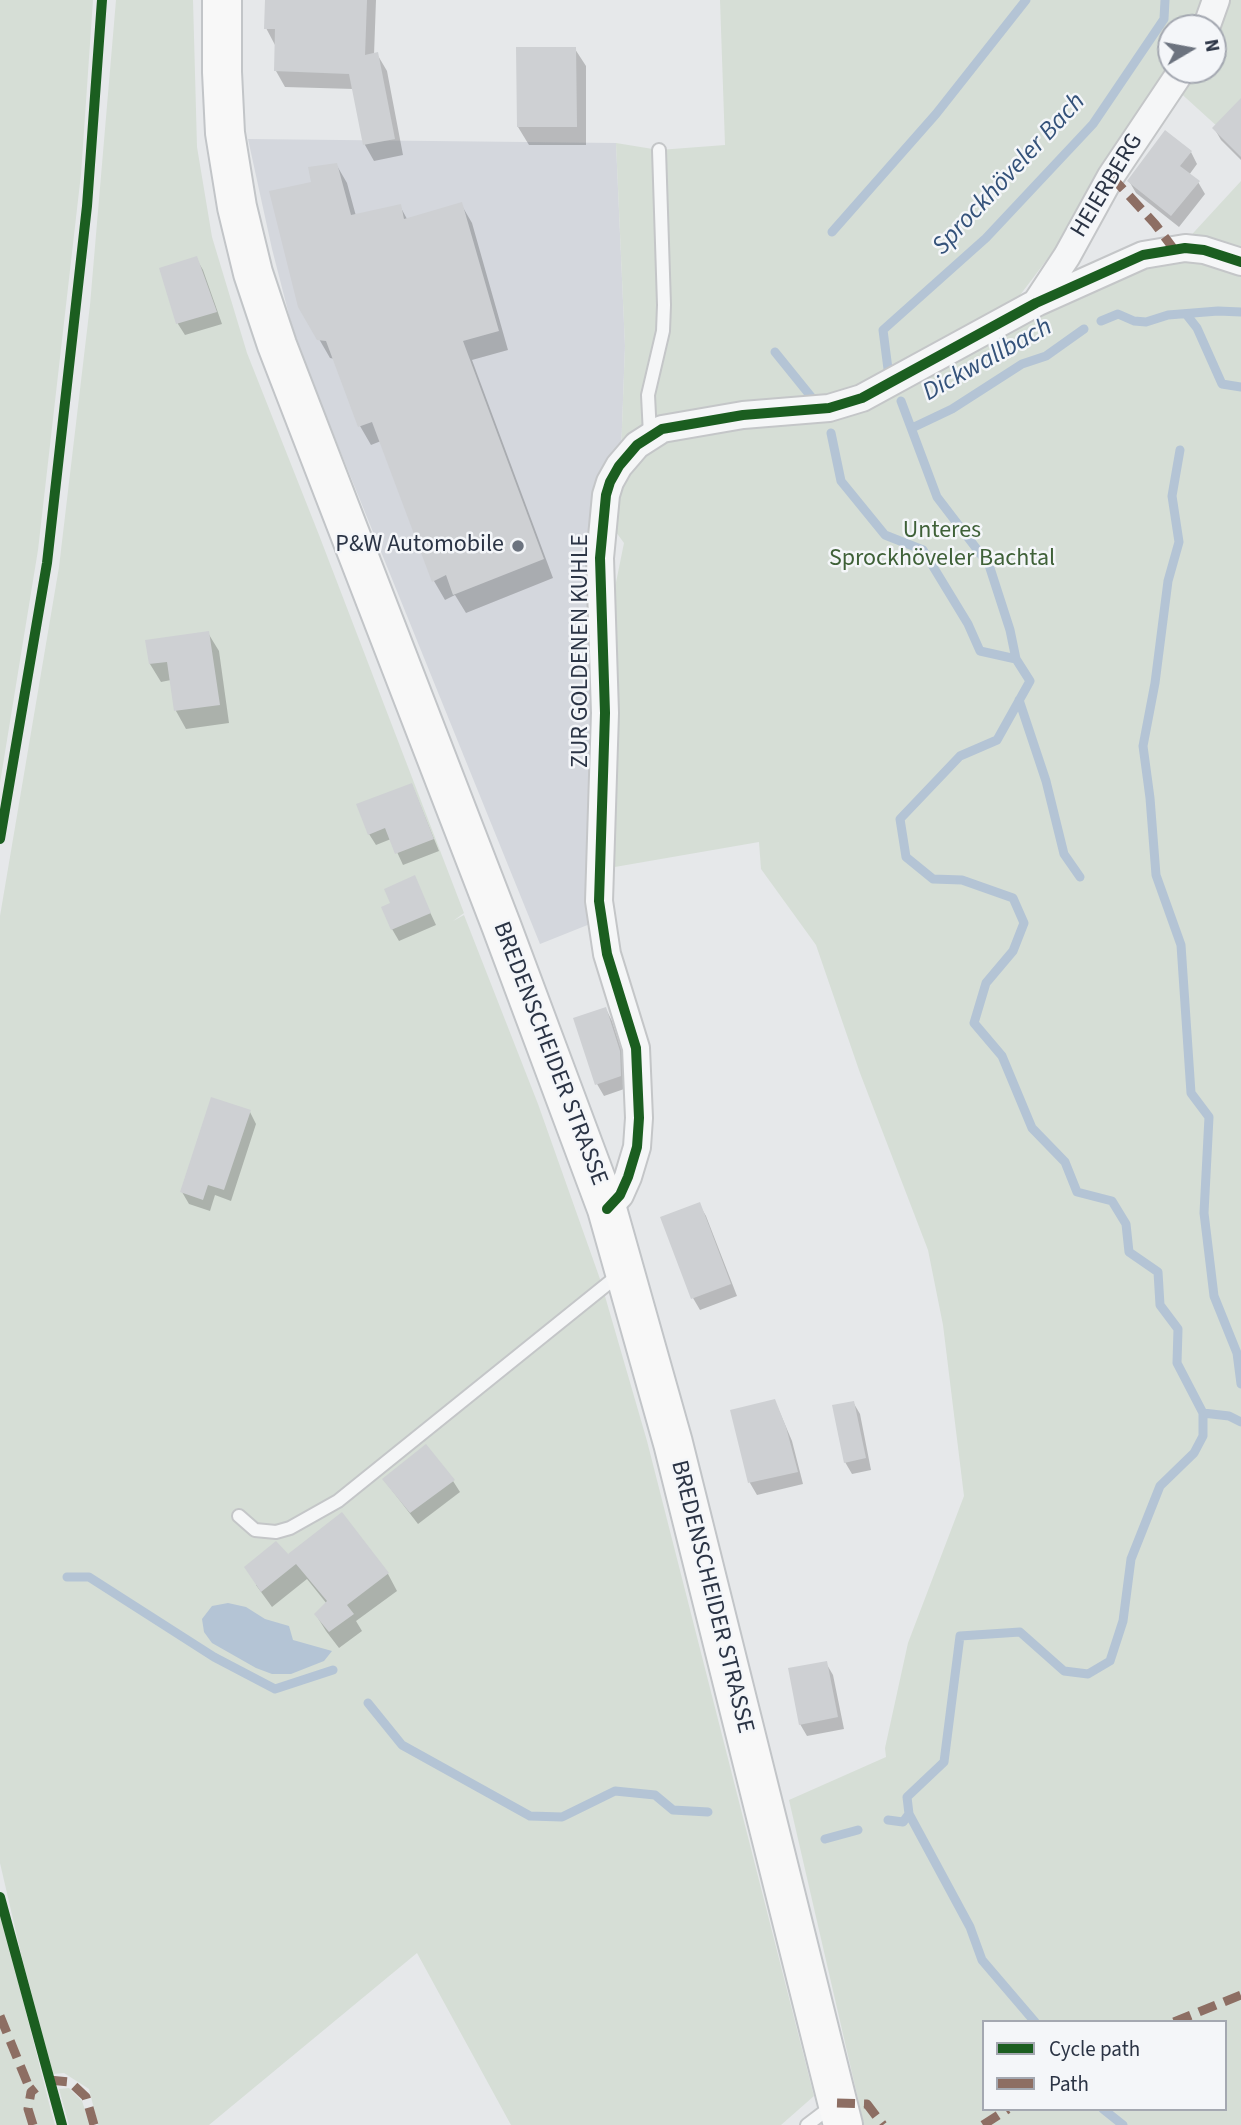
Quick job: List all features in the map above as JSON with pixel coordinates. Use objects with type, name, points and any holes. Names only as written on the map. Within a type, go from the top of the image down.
[{"type":"main road","name":"BREDENSCHEIDER STRASSE","points":[[222,0],[225,133],[237,207],[253,272],[277,345],[501,925],[607,1209],[673,1443],[829,2118]]},
{"type":"street","name":"HEIERBERG","points":[[1036,303],[1067,256],[1111,176],[1173,84]]},
{"type":"street","name":"ZUR GOLDENEN KUHLE","points":[[607,1209],[620,1195],[628,1177],[636,1147],[639,1118],[636,1048],[607,954],[599,901],[605,713],[600,547],[610,482],[619,466],[631,450],[650,435],[672,427],[743,415],[845,404],[876,392],[952,347],[1036,303],[1129,260],[1173,248],[1204,250],[1241,262]]},
{"type":"lane","points":[[650,435],[648,395],[663,331],[664,305],[659,150]]},
{"type":"lane","points":[[239,1516],[255,1530],[276,1532],[290,1528],[338,1501],[624,1270]]},
{"type":"shaded area","points":[[248,139],[616,143],[625,346],[620,481],[602,606],[590,924],[540,944],[296,342]]},
{"type":"green space","points":[[0,0],[93,0],[81,174],[38,550],[0,783]]},
{"type":"green space","points":[[116,0],[193,0],[197,147],[212,237],[247,353],[464,913],[453,921],[464,915],[538,1104],[600,1279],[647,1441],[814,2096],[781,2125],[511,2125],[417,1953],[209,2125],[98,2125],[89,2089],[64,2073],[53,2074],[0,1863],[0,916],[59,567],[90,305]]},
{"type":"green space","name":"Unteres Sprockhöveler Bachtal","points":[[720,0],[1211,0],[1206,14],[1157,14],[1157,84],[1164,84],[1136,142],[1011,307],[1184,243],[1241,181],[1241,2125],[864,2125],[789,1800],[886,1757],[885,1748],[908,1643],[964,1496],[943,1325],[928,1250],[860,1073],[816,945],[761,869],[759,842],[609,868],[611,607],[624,543],[613,528],[620,481],[625,346],[616,143],[659,150],[725,145]]},
{"type":"green space","points":[[1218,0],[1241,0],[1241,148],[1175,88],[1177,84],[1227,84],[1227,14],[1216,14]]},
{"type":"green space","points":[[0,1909],[51,2111],[55,2125],[0,2125]]},
{"type":"green space","points":[[69,2088],[82,2101],[90,2125],[69,2125],[59,2089]]},
{"type":"water","points":[[228,1603],[246,1607],[265,1619],[289,1626],[293,1640],[332,1651],[324,1661],[291,1674],[272,1674],[256,1668],[212,1643],[204,1632],[202,1619],[212,1606]]},
{"type":"building","points":[[265,0],[367,0],[365,55],[378,52],[395,139],[363,145],[349,74],[274,71],[275,29],[264,29]]},
{"type":"building","points":[[516,47],[576,47],[577,127],[517,127]]},
{"type":"building","points":[[1241,98],[1241,157],[1212,128]]},
{"type":"building","points":[[1165,130],[1192,151],[1180,166],[1200,181],[1171,216],[1127,181]]},
{"type":"building","points":[[337,163],[351,215],[401,204],[404,219],[462,202],[499,331],[463,341],[544,559],[453,595],[446,575],[432,582],[372,422],[358,427],[326,341],[317,340],[298,307],[269,191],[311,182],[308,167]]},
{"type":"building","points":[[197,256],[217,312],[176,324],[159,268]]},
{"type":"building","points":[[209,631],[220,705],[174,711],[167,662],[149,664],[145,640]]},
{"type":"building","points":[[412,783],[434,839],[395,854],[385,828],[368,835],[356,804]]},
{"type":"building","points":[[415,875],[431,913],[391,930],[381,907],[390,903],[384,889]]},
{"type":"building","points":[[606,1007],[620,1051],[621,1076],[595,1085],[573,1018]]},
{"type":"building","points":[[211,1097],[251,1110],[224,1190],[208,1185],[203,1200],[180,1192]]},
{"type":"building","points":[[700,1202],[731,1284],[691,1299],[660,1217]]},
{"type":"building","points":[[775,1399],[798,1472],[748,1483],[730,1410]]},
{"type":"building","points":[[854,1401],[866,1458],[844,1463],[832,1405]]},
{"type":"building","points":[[426,1444],[455,1480],[410,1513],[382,1479]]},
{"type":"building","points":[[342,1512],[389,1573],[347,1605],[354,1614],[329,1632],[314,1614],[327,1601],[296,1564],[261,1592],[244,1567],[276,1541],[288,1554]]},
{"type":"building","points":[[827,1661],[838,1717],[799,1725],[788,1668]]},
{"type":"waterway","points":[[832,232],[936,114],[1026,0]]},
{"type":"waterway","name":"Sprockhöveler Bach","points":[[888,369],[883,330],[986,238],[1093,124],[1164,19],[1165,0]]},
{"type":"waterway","name":"Dickwallbach","points":[[1101,321],[1118,314],[1134,321],[1146,322],[1168,315],[1241,312]]},
{"type":"waterway","name":"Dickwallbach","points":[[1186,314],[1197,328],[1222,384],[1241,387]]},
{"type":"waterway","name":"Dickwallbach","points":[[912,428],[952,409],[1022,364],[1046,356],[1084,329]]},
{"type":"waterway","points":[[775,352],[813,399]]},
{"type":"waterway","name":"Sprockhöveler Bach","points":[[901,401],[937,497],[989,565],[1010,630],[1016,659],[1030,681],[997,740],[960,756],[900,819],[906,857],[933,879],[962,880],[1013,898],[1024,923],[1013,951],[986,983],[974,1023],[1002,1056],[1032,1128],[1065,1162],[1077,1192],[1112,1201],[1126,1224],[1129,1252],[1158,1272],[1160,1305],[1178,1329],[1177,1363],[1203,1413],[1203,1436],[1194,1453],[1160,1486],[1131,1559],[1123,1621],[1110,1661],[1088,1674],[1064,1671],[1020,1632],[960,1636],[944,1762],[907,1797],[909,1814],[970,1927],[982,1960],[1033,2020]]},
{"type":"waterway","points":[[831,433],[841,481],[885,535],[923,550],[968,624],[980,651],[1016,659]]},
{"type":"waterway","points":[[1180,450],[1172,496],[1179,542],[1168,581],[1155,683],[1143,746],[1156,875],[1181,945],[1191,1093],[1209,1117],[1204,1213],[1214,1296],[1237,1353],[1241,1384]]},
{"type":"waterway","points":[[1019,700],[1046,781],[1064,854],[1080,877]]},
{"type":"waterway","points":[[1203,1413],[1229,1416],[1241,1422]]},
{"type":"waterway","points":[[67,1577],[89,1577],[214,1657],[275,1689],[333,1670]]},
{"type":"waterway","points":[[368,1703],[402,1745],[530,1816],[562,1817],[615,1791],[655,1795],[673,1810],[708,1812]]},
{"type":"waterway","points":[[888,1820],[903,1822],[909,1814]]},
{"type":"waterway","points":[[825,1839],[858,1830]]},
{"type":"waterway","name":"Sprockhöveler Bach","points":[[1106,2111],[1123,2125]]},
{"type":"marked path","points":[[1111,176],[1173,248]]},
{"type":"marked path","points":[[1179,2020],[1241,1995]]},
{"type":"marked path","points":[[0,2016],[31,2092]]},
{"type":"marked path","points":[[49,2080],[70,2082],[86,2097],[94,2125]]},
{"type":"marked path","points":[[33,2125],[28,2109],[31,2092],[36,2088]]},
{"type":"marked path","points":[[837,2103],[867,2104],[883,2125]]},
{"type":"marked path","points":[[983,2125],[1005,2111]]},
{"type":"cycle path","points":[[0,839],[47,563],[87,206],[102,0]]},
{"type":"cycle path","points":[[607,1209],[620,1195],[628,1177],[637,1147],[639,1118],[636,1048],[607,954],[599,901],[605,713],[600,558],[606,495],[619,466],[637,445],[662,429],[743,415],[829,408],[862,398],[1036,303],[1143,255],[1185,248],[1204,250],[1241,262]]},
{"type":"cycle path","points":[[0,1897],[62,2125]]},
{"type":"place","name":"P&W Automobile","points":[[518,546]]}]
